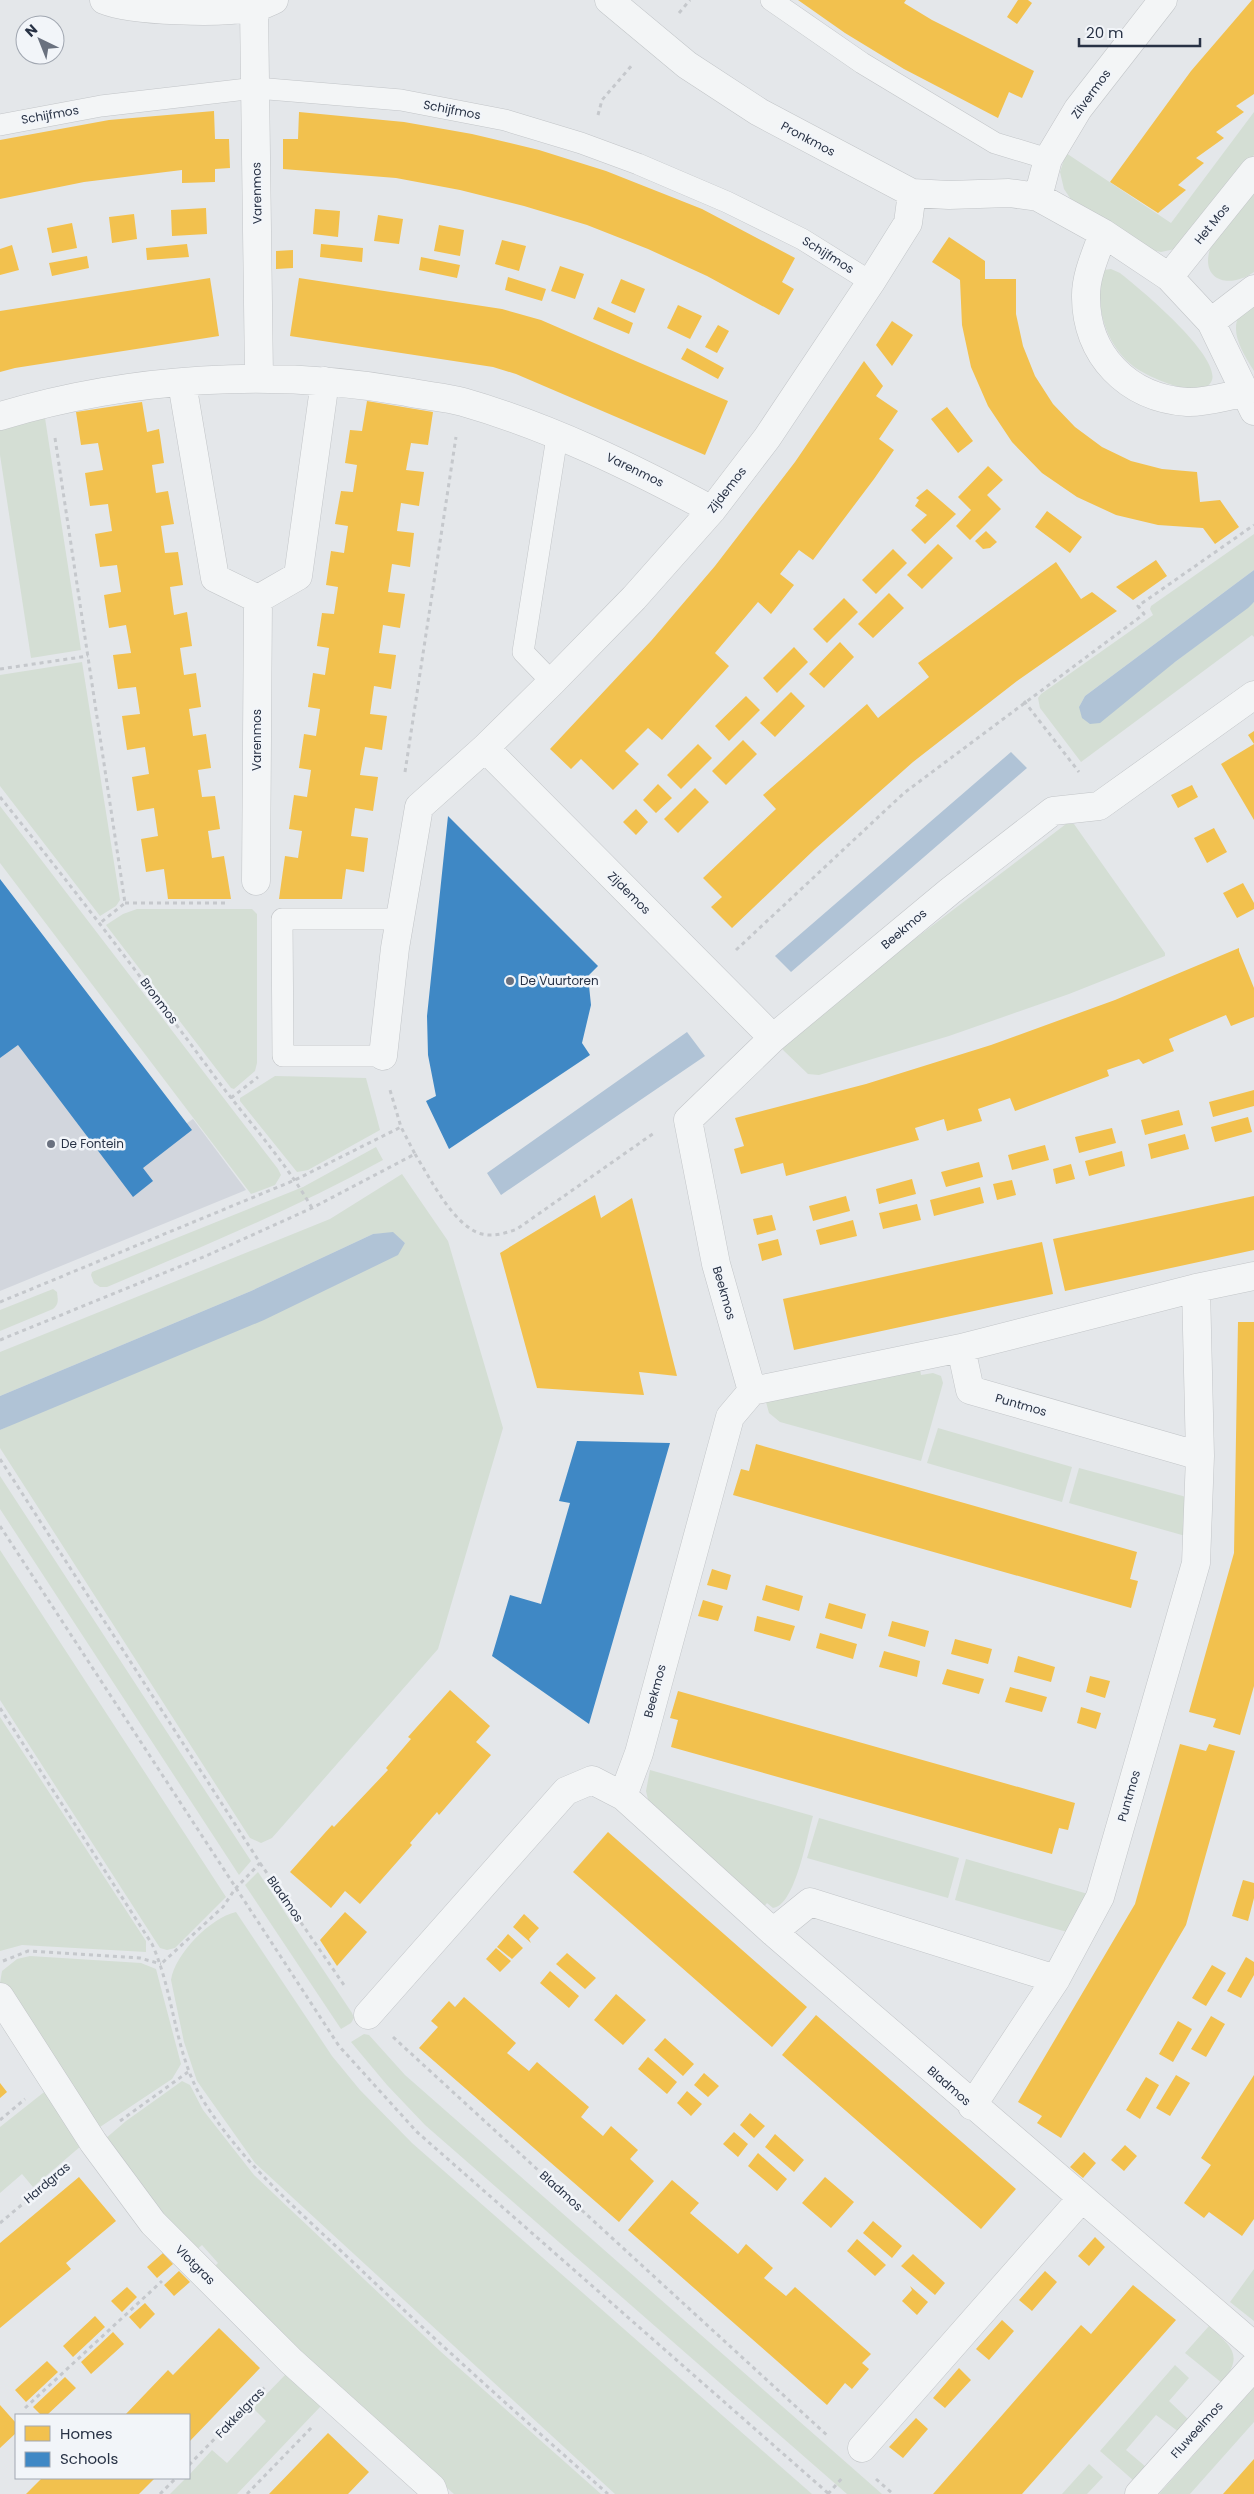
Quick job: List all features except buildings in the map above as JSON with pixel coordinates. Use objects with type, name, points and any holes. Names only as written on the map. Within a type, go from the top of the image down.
[{"type":"street","points":[[104,0],[116,5],[188,10],[264,4]]},
{"type":"street","name":"Pronkmos","points":[[609,0],[688,65],[759,112],[912,193],[949,195],[1009,193],[1038,197]]},
{"type":"street","name":"Zilvermos","points":[[1038,197],[1048,159],[1078,109],[1163,0]]},
{"type":"street","name":"Varenmos","points":[[260,377],[256,88],[264,4]]},
{"type":"street","name":"Het Mos","points":[[1169,277],[1254,171]]},
{"type":"street","name":"Zijdemos","points":[[419,807],[485,748],[552,682],[634,598],[712,510],[767,438],[871,282],[908,223],[912,193]]},
{"type":"street","points":[[1038,197],[1104,233],[1169,277],[1211,322],[1249,402],[1189,402],[1161,399],[1135,388],[1113,370],[1096,347],[1088,322],[1086,294],[1088,280],[1104,233]]},
{"type":"street","points":[[1211,322],[1254,290]]},
{"type":"street","name":"Varenmos","points":[[0,416],[106,391],[260,377],[325,381],[386,388],[461,402],[556,437],[606,456],[712,510]]},
{"type":"street","points":[[182,383],[215,578],[258,599],[298,576],[325,381]]},
{"type":"street","name":"Varenmos","points":[[256,881],[258,599]]},
{"type":"street","name":"Beekmos","points":[[622,1796],[639,1753],[730,1417],[752,1391],[716,1264],[688,1120],[773,1038],[950,891],[1053,811],[1099,806],[1254,695]]},
{"type":"street","name":"Zijdemos","points":[[485,748],[773,1038]]},
{"type":"street","points":[[383,1056],[387,1006],[419,807]]},
{"type":"street","points":[[752,1391],[961,1348],[1196,1288],[1254,1276]]},
{"type":"street","name":"Puntmos","points":[[972,2106],[1056,1979],[1100,1897],[1196,1563],[1200,1456],[1196,1288]]},
{"type":"street","name":"Puntmos","points":[[961,1348],[970,1390],[1200,1456]]},
{"type":"street","points":[[368,2015],[566,1791],[592,1780],[622,1796]]},
{"type":"street","name":"Bladmos","points":[[622,1796],[772,1932],[972,2106],[1254,2346]]},
{"type":"street","points":[[772,1932],[810,1902],[1056,1979]]},
{"type":"street","name":"Vlotgras","points":[[0,1997],[93,2142],[153,2223],[291,2360],[432,2488],[434,2494]]},
{"type":"street","points":[[862,2448],[1082,2198]]},
{"type":"street","name":"Fluweelmos","points":[[1139,2494],[1254,2366]]},
{"type":"lane","points":[[772,0],[862,63],[996,143],[1048,159]]},
{"type":"lane","name":"Schijfmos","points":[[0,124],[102,106],[256,88],[401,100],[505,120],[590,146],[727,202],[794,235],[871,282]]},
{"type":"lane","points":[[552,682],[523,652],[556,437]]},
{"type":"lane","points":[[383,1056],[283,1056],[282,919],[400,919]]},
{"type":"path","points":[[590,146],[602,100],[655,39]]},
{"type":"path","points":[[419,807],[404,784],[461,402]]},
{"type":"path","points":[[50,403],[125,903]]},
{"type":"path","points":[[710,975],[904,793],[1024,701],[1144,614],[1138,606],[1254,525]]},
{"type":"path","points":[[0,669],[88,656]]},
{"type":"path","points":[[1024,701],[1103,803]]},
{"type":"path","name":"Bronmos","points":[[0,798],[100,923],[295,1180],[312,1208]]},
{"type":"path","points":[[100,923],[125,903],[255,903],[282,919]]},
{"type":"path","points":[[383,1056],[401,1127],[415,1154],[463,1224],[484,1234],[501,1234],[517,1229],[660,1128],[688,1120]]},
{"type":"path","points":[[0,1302],[295,1180],[401,1127]]},
{"type":"path","points":[[0,1340],[198,1259],[312,1208],[415,1154]]},
{"type":"path","name":"Bladmos","points":[[0,1460],[260,1863],[353,1998],[368,2015],[834,2441]]},
{"type":"path","points":[[0,1708],[152,1944],[161,1964],[188,2072],[204,2102],[250,2164],[449,2353],[608,2494]]},
{"type":"path","points":[[161,1964],[223,1907],[235,1889],[260,1863]]},
{"type":"path","points":[[0,1964],[8,1957],[28,1951],[140,1958],[161,1964]]},
{"type":"path","name":"Hardgras","points":[[0,2223],[83,2154],[100,2135],[188,2072]]},
{"type":"path","points":[[25,2408],[188,2257]]},
{"type":"path","name":"Fakkelgras","points":[[190,2464],[291,2360]]},
{"type":"path","points":[[247,2494],[336,2402]]},
{"type":"path","points":[[871,2474],[893,2494]]},
{"type":"path","points":[[160,2494],[175,2479]]},
{"type":"shaded area","points":[[1254,112],[1254,155],[1175,249],[1161,252],[1147,249],[1072,201],[1064,189],[1060,172],[1066,153],[1171,223]]},
{"type":"shaded area","points":[[1254,190],[1254,272],[1244,278],[1234,280],[1217,278],[1208,265],[1208,256],[1212,244]]},
{"type":"shaded area","points":[[1111,269],[1120,273],[1159,306],[1191,339],[1204,355],[1211,369],[1212,380],[1207,386],[1198,389],[1187,388],[1161,381],[1133,366],[1123,357],[1109,335],[1101,309],[1101,283],[1104,270]]},
{"type":"shaded area","points":[[1254,299],[1254,371],[1239,343],[1236,325],[1244,307]]},
{"type":"shaded area","points":[[45,418],[81,650],[31,658],[0,455],[0,428]]},
{"type":"shaded area","points":[[1254,534],[1254,570],[1085,696],[1079,707],[1175,662],[1254,602],[1254,637],[1252,635],[1081,762],[1040,708],[1038,698],[1041,694],[1153,615],[1150,609],[1151,606]]},
{"type":"shaded area","points":[[82,662],[120,900],[116,906],[100,916],[0,786],[0,675]]},
{"type":"shaded area","points":[[0,806],[278,1169],[281,1175],[275,1185],[251,1194],[0,863]]},
{"type":"shaded area","points":[[1066,824],[1074,824],[1165,953],[1165,956],[1069,994],[949,1036],[819,1075],[808,1074],[782,1049],[870,973]]},
{"type":"shaded area","points":[[137,909],[252,909],[257,914],[257,1063],[255,1071],[234,1089],[231,1088],[106,925],[123,914]]},
{"type":"shaded area","name":"De Fontein","points":[[0,1009],[121,1168],[193,1119],[246,1190],[0,1291]]},
{"type":"shaded area","points":[[275,1076],[366,1078],[380,1130],[308,1170],[297,1172],[240,1101],[240,1098]]},
{"type":"shaded area","points":[[376,1147],[383,1160],[316,1195],[107,1287],[100,1287],[94,1283],[91,1275],[92,1272],[303,1187]]},
{"type":"shaded area","points":[[402,1174],[448,1241],[503,1428],[438,1649],[272,1838],[261,1843],[250,1838],[0,1448],[0,1430],[405,1243],[393,1233],[373,1234],[251,1291],[0,1396],[0,1352],[330,1219]]},
{"type":"shaded area","points":[[53,1289],[57,1292],[58,1300],[53,1309],[0,1331],[0,1310]]},
{"type":"shaded area","points":[[920,1369],[921,1375],[933,1373],[941,1376],[943,1383],[921,1461],[780,1422],[769,1413],[766,1402]]},
{"type":"shaded area","points":[[938,1428],[1072,1467],[1062,1502],[927,1463]]},
{"type":"shaded area","points":[[1079,1468],[1190,1498],[1189,1537],[1069,1503]]},
{"type":"shaded area","points":[[0,1476],[251,1861],[239,1875],[0,1509]]},
{"type":"shaded area","points":[[0,1550],[226,1897],[175,1948],[167,1950],[160,1948],[0,1700]]},
{"type":"shaded area","points":[[0,1717],[146,1941],[146,1952],[22,1945],[0,1951]]},
{"type":"shaded area","points":[[650,1770],[813,1816],[794,1883],[788,1896],[781,1904],[773,1908],[767,1903],[763,1908],[649,1804],[646,1791]]},
{"type":"shaded area","points":[[819,1818],[959,1858],[948,1898],[807,1858]]},
{"type":"shaded area","points":[[966,1859],[1088,1894],[1067,1932],[955,1900]]},
{"type":"shaded area","points":[[258,1872],[352,2013],[354,2018],[351,2023],[341,2029],[245,1885]]},
{"type":"shaded area","points":[[236,1912],[332,2056],[360,2090],[412,2143],[812,2494],[615,2494],[255,2163],[197,2081],[184,2042],[171,1980],[179,1959],[195,1939],[215,1922]]},
{"type":"shaded area","points":[[30,1956],[141,1963],[156,1969],[181,2064],[172,2079],[97,2129],[0,1983],[2,1971],[17,1959]]},
{"type":"shaded area","points":[[364,2034],[369,2035],[405,2075],[882,2494],[847,2494],[425,2125],[387,2085],[351,2042]]},
{"type":"shaded area","points":[[182,2081],[190,2085],[203,2110],[254,2175],[440,2351],[601,2494],[454,2494],[285,2346],[210,2271],[218,2263],[202,2245],[193,2253],[105,2139],[126,2121]]},
{"type":"shaded area","points":[[48,2089],[81,2146],[33,2187],[22,2174],[0,2193],[0,2127]]},
{"type":"shaded area","points":[[1254,2269],[1254,2321],[1230,2302]]},
{"type":"shaded area","points":[[1209,2326],[1229,2346],[1234,2358],[1229,2373],[1222,2383],[1185,2353]]},
{"type":"shaded area","points":[[1175,2365],[1189,2378],[1169,2401],[1190,2421],[1179,2432],[1156,2415],[1126,2450],[1146,2467],[1134,2481],[1100,2451]]},
{"type":"shaded area","points":[[287,2373],[321,2404],[237,2494],[170,2494],[185,2479],[190,2479],[190,2474],[212,2450],[227,2463],[266,2421],[253,2408]]},
{"type":"shaded area","points":[[1254,2387],[1254,2422],[1190,2494],[1159,2494]]},
{"type":"shaded area","points":[[1089,2464],[1103,2477],[1087,2494],[1062,2494]]},
{"type":"water","points":[[1254,570],[1254,602],[1248,608],[1175,662],[1100,723],[1090,724],[1082,718],[1079,707],[1085,696]]},
{"type":"water","points":[[1011,752],[1027,768],[791,972],[775,956]]},
{"type":"water","points":[[687,1032],[705,1056],[501,1195],[487,1173]]},
{"type":"water","points":[[393,1232],[405,1243],[398,1255],[264,1320],[0,1430],[0,1396],[251,1291],[373,1234]]},
{"type":"place","name":"De Vuurtoren","points":[[510,981]]},
{"type":"place","name":"De Fontein","points":[[51,1144]]}]
